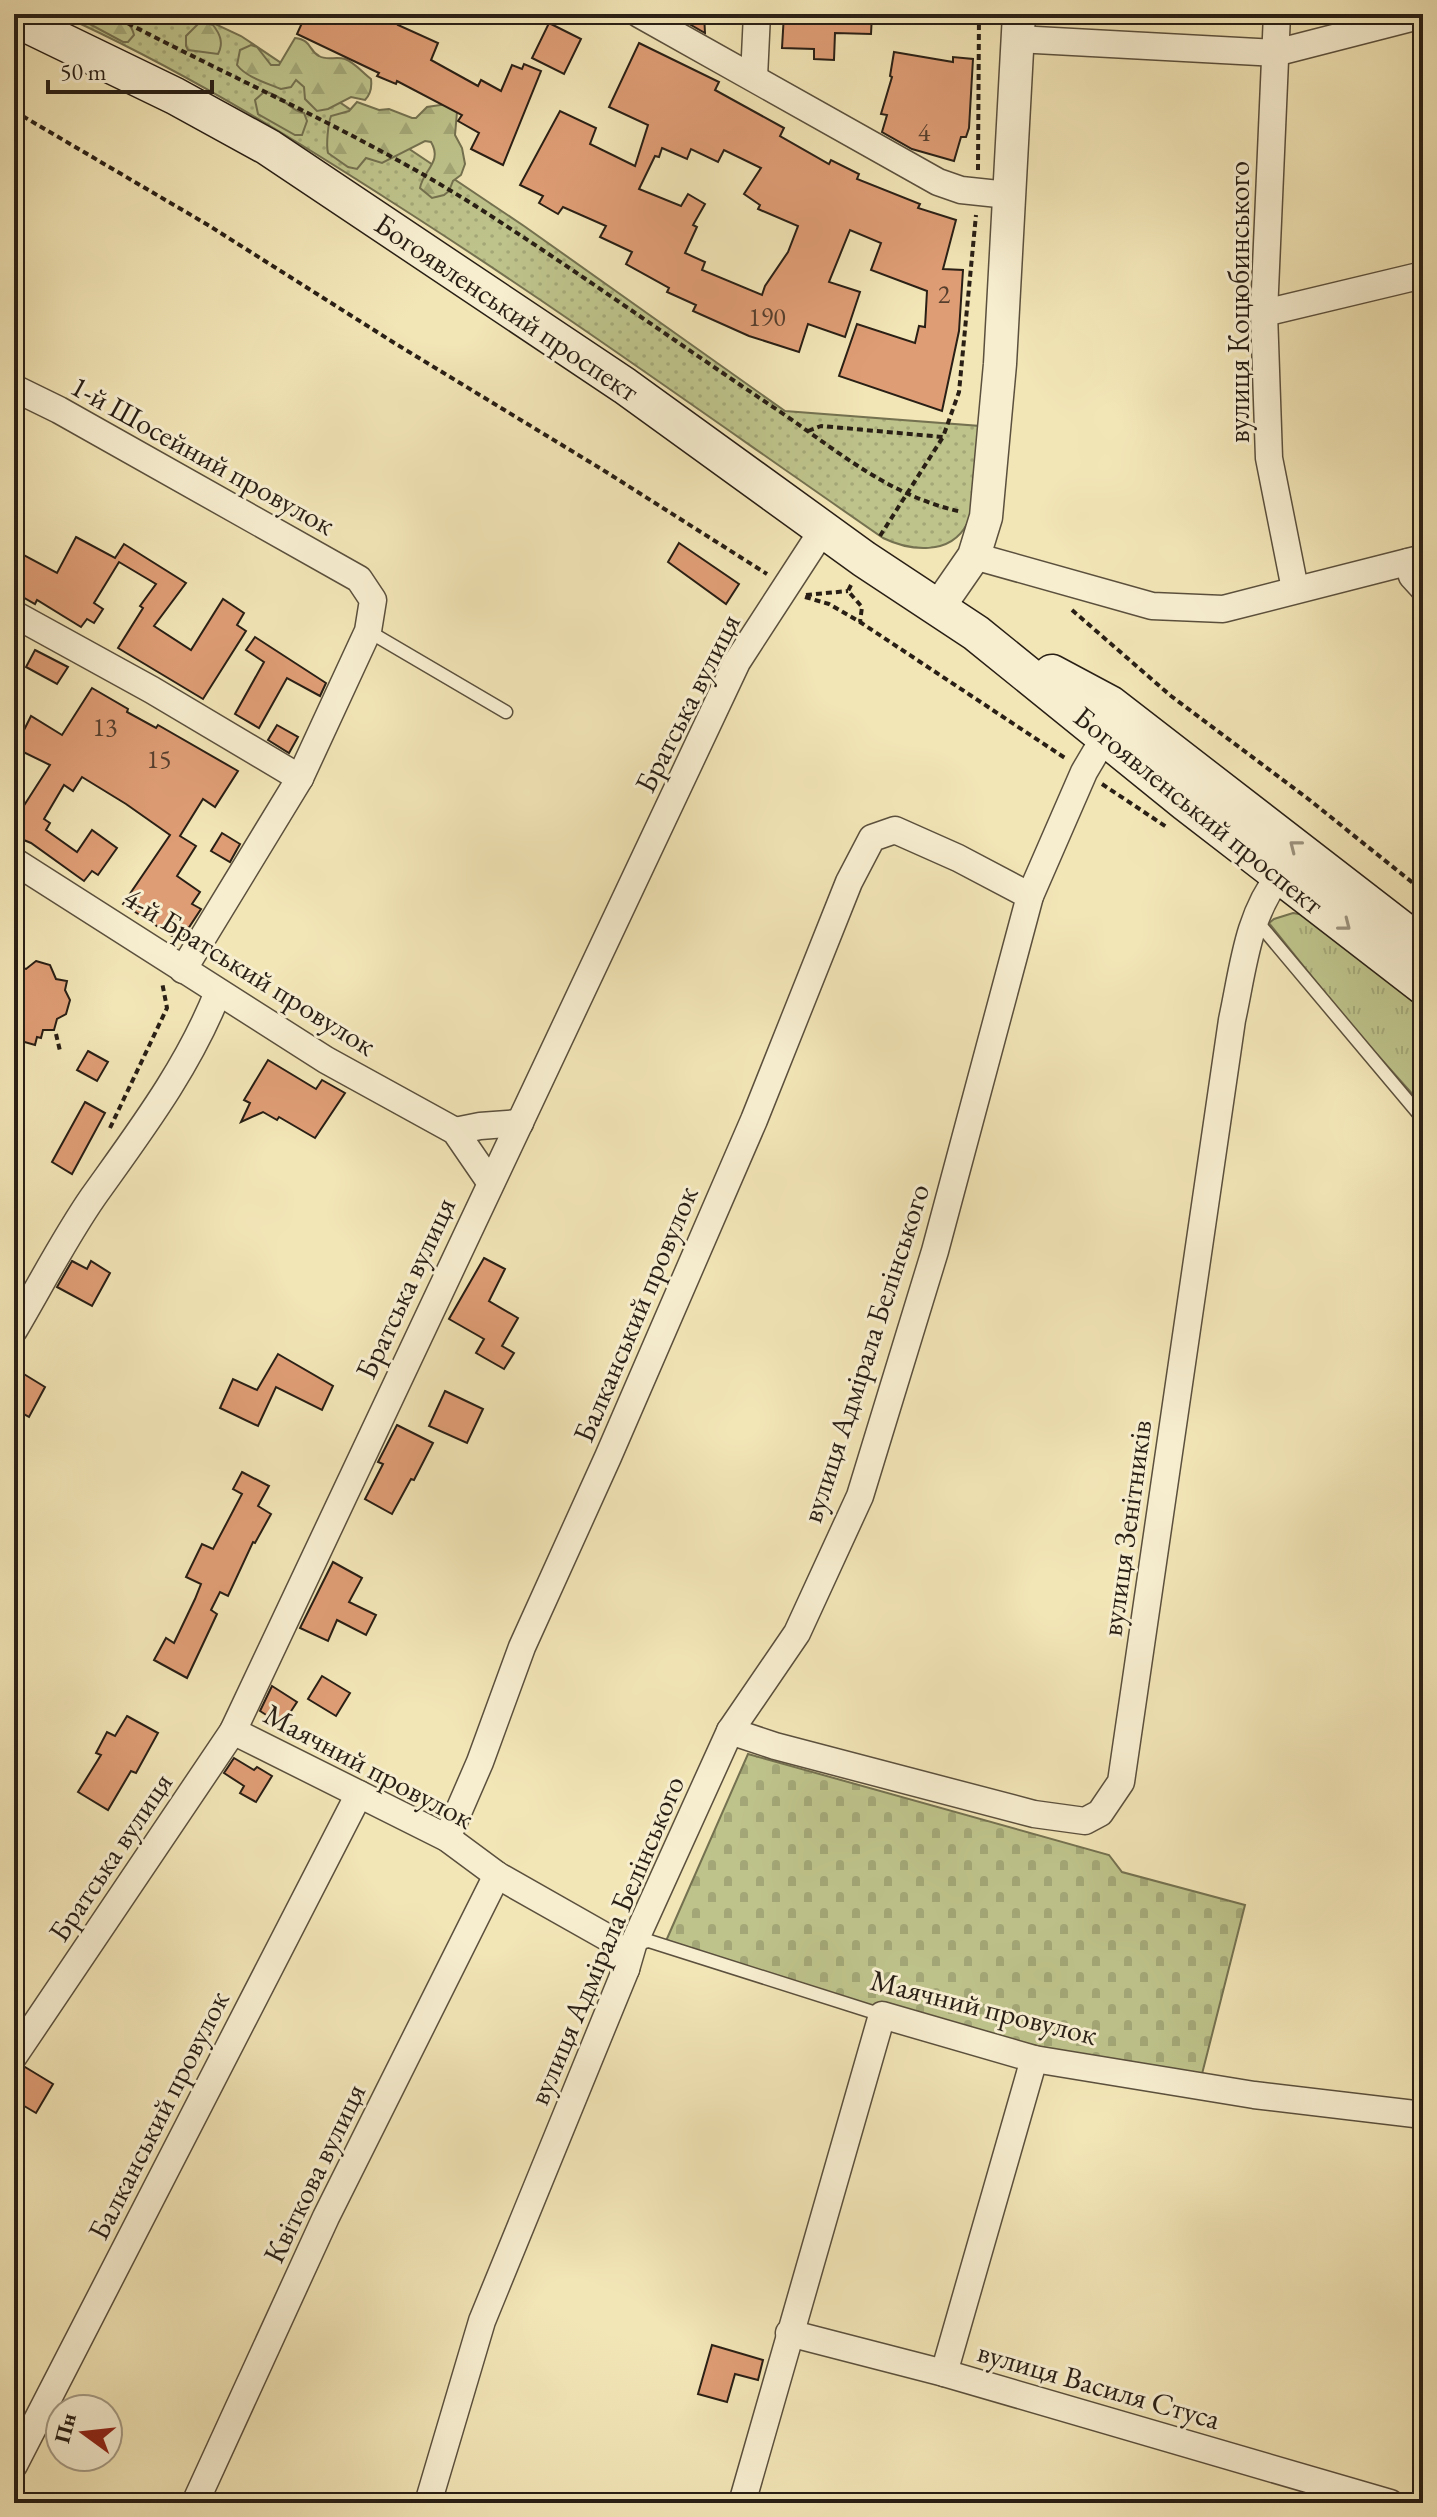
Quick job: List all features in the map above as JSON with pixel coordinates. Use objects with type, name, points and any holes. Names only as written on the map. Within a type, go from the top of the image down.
[{"type":"main road","name":"Богоявленський проспект","points":[[14,18],[175,96],[268,147],[625,386],[864,559],[976,633],[1067,704],[1104,738],[1423,986]]},
{"type":"main road","name":"Богоявленський проспект","points":[[976,633],[1110,704],[1423,946]]},
{"type":"street","points":[[639,14],[938,182],[993,194]]},
{"type":"street","points":[[754,77],[757,14]]},
{"type":"street","name":"вулиця Коцюбинського","points":[[1277,14],[1264,313],[1269,458],[1295,589]]},
{"type":"street","points":[[938,608],[974,556],[986,517],[1000,364],[993,194],[1018,26],[1275,53],[1423,15]]},
{"type":"street","points":[[1264,313],[1423,275]]},
{"type":"street","name":"1-й Шосейний провулок","points":[[14,388],[72,417],[359,579],[373,600],[368,631]]},
{"type":"street","name":"Братська вулиця","points":[[14,2056],[233,1731],[737,662],[824,528]]},
{"type":"street","points":[[974,556],[1152,606],[1223,609],[1415,560],[1412,576],[1423,588]]},
{"type":"street","points":[[14,614],[152,690],[300,778]]},
{"type":"street","points":[[183,970],[300,778],[368,631]]},
{"type":"street","name":"вулиця Адмірала Белінського","points":[[428,2503],[482,2321],[630,1957],[730,1731],[797,1633],[860,1496],[935,1251],[1030,896],[1084,772],[1104,738]]},
{"type":"street","name":"Балканський провулок","points":[[447,1838],[480,1762],[522,1647],[748,1135],[849,882],[872,838],[895,830],[958,858],[1030,896]]},
{"type":"street","name":"4-й Братський провулок","points":[[14,861],[326,1060],[455,1131],[490,1182]]},
{"type":"street","name":"вулиця Зенітників","points":[[730,1731],[775,1746],[1034,1814],[1085,1821],[1100,1813],[1121,1782],[1232,1020],[1254,918],[1267,891],[1280,875]]},
{"type":"street","points":[[14,1330],[91,1200],[170,1087],[204,1027],[218,992]]},
{"type":"street","points":[[455,1131],[520,1123]]},
{"type":"street","name":"Маячний провулок","points":[[233,1731],[447,1838],[497,1875],[610,1939],[630,1957]]},
{"type":"street","name":"Балканський провулок","points":[[14,2465],[359,1794]]},
{"type":"street","name":"Квіткова вулиця","points":[[195,2503],[326,2217],[497,1875]]},
{"type":"street","points":[[742,2503],[882,2015]]},
{"type":"street","name":"Маячний провулок","points":[[882,2015],[1034,2059],[1254,2095],[1423,2115]]},
{"type":"street","points":[[944,2373],[1034,2059]]},
{"type":"street","name":"вулиця Василя Стуса","points":[[789,2333],[944,2373],[1390,2503]]},
{"type":"lane","points":[[368,631],[506,712]]},
{"type":"lane","points":[[1254,918],[1423,1119]]},
{"type":"lane","name":"Маячний провулок","points":[[630,1957],[649,1941],[882,2015]]},
{"type":"path","points":[[110,14],[440,184],[874,478],[948,509],[986,517]]},
{"type":"path","points":[[848,591],[864,559],[943,437],[959,392],[993,194],[979,14]]},
{"type":"path","points":[[14,111],[208,225],[788,586]]},
{"type":"path","points":[[808,431],[821,426],[943,437]]},
{"type":"path","points":[[1039,575],[1055,595],[1171,696],[1307,798],[1423,891]]},
{"type":"path","points":[[848,591],[801,596],[829,604],[860,622],[1180,835]]},
{"type":"path","points":[[848,591],[862,607],[860,622]]},
{"type":"path","points":[[127,1094],[167,1008],[166,994],[149,946]]},
{"type":"path","points":[[56,1034],[60,1051]]},
{"type":"green space","points":[[59,14],[194,14],[241,36],[524,226],[785,411],[980,426],[976,490],[967,524],[950,542],[929,548],[905,546],[883,538],[580,327],[354,178],[188,79]]},
{"type":"green space","points":[[71,14],[117,16],[125,20],[134,35],[128,42],[123,42]]},
{"type":"green space","points":[[200,22],[213,25],[218,32],[221,42],[218,54],[188,50],[186,36]]},
{"type":"green space","points":[[295,38],[307,43],[322,57],[342,58],[355,65],[371,79],[367,98],[351,97],[317,111],[305,99],[304,87],[296,80],[291,87],[281,89],[251,76],[237,65],[240,50],[251,45],[257,47],[271,65],[279,65]]},
{"type":"green space","points":[[264,92],[275,95],[293,109],[304,113],[307,121],[302,135],[295,135],[258,114],[255,100]]},
{"type":"green space","points":[[357,102],[412,118],[427,107],[447,104],[457,112],[455,135],[465,164],[449,191],[432,198],[420,188],[434,161],[431,142],[425,141],[382,163],[366,158],[357,169],[348,167],[328,153],[331,116],[349,111]]},
{"type":"green space","points":[[1293,913],[1311,916],[1423,1003],[1423,1106],[1349,1023],[1269,923]]},
{"type":"green space","points":[[748,1754],[1109,1855],[1122,1872],[1245,1905],[1202,2074],[1034,2051],[887,2011],[666,1941]]},
{"type":"building","points":[[306,14],[403,14],[398,25],[438,43],[431,60],[478,86],[481,80],[501,91],[512,65],[522,69],[524,64],[541,71],[503,165],[471,149],[479,133],[458,121],[462,115],[397,81],[396,84],[377,76],[379,73],[297,34]]},
{"type":"building","points":[[672,14],[704,14],[705,33]]},
{"type":"building","points":[[784,14],[872,14],[871,34],[835,33],[834,60],[814,59],[814,49],[782,48]]},
{"type":"building","points":[[549,23],[581,39],[564,74],[532,58]]},
{"type":"building","points":[[639,43],[719,82],[715,90],[784,128],[780,136],[829,164],[831,160],[859,174],[857,179],[920,204],[918,208],[956,220],[943,269],[963,270],[959,331],[942,411],[839,376],[857,324],[915,343],[919,326],[925,327],[927,291],[871,270],[881,243],[850,230],[829,282],[860,292],[845,337],[808,324],[799,352],[749,336],[693,311],[696,305],[667,292],[669,288],[626,264],[632,252],[600,237],[606,226],[563,207],[558,214],[539,203],[543,196],[520,185],[560,111],[596,128],[590,144],[635,166],[648,125],[609,107]],"holes":[[[662,148],[687,159],[691,149],[718,162],[724,150],[761,168],[744,194],[760,205],[758,209],[798,226],[788,252],[762,295],[702,270],[705,262],[685,253],[697,227],[693,225],[705,204],[688,194],[681,206],[639,189]]]},
{"type":"building","points":[[894,52],[953,62],[953,57],[973,59],[969,128],[966,137],[961,137],[954,161],[912,149],[882,132],[887,115],[881,114],[892,77]]},
{"type":"building","points":[[76,537],[115,558],[124,544],[186,583],[154,626],[191,650],[223,599],[244,613],[237,625],[246,631],[203,699],[118,648],[143,608],[140,606],[156,584],[119,562],[94,603],[103,609],[94,623],[87,619],[81,627],[37,600],[35,604],[14,592],[14,569],[22,554],[57,573]]},
{"type":"building","points":[[679,543],[739,584],[726,604],[668,562]]},
{"type":"building","points":[[255,637],[326,683],[320,696],[287,678],[259,728],[235,714],[264,662],[246,650]]},
{"type":"building","points":[[35,650],[68,667],[57,684],[26,667]]},
{"type":"building","points":[[92,688],[128,709],[127,712],[156,728],[158,725],[238,771],[215,807],[203,799],[180,836],[196,846],[177,876],[200,892],[192,904],[201,909],[180,941],[123,904],[170,835],[126,804],[82,777],[73,791],[64,785],[44,819],[50,823],[46,830],[77,852],[92,830],[117,848],[98,875],[92,871],[84,881],[31,843],[14,836],[14,821],[50,765],[15,748],[31,716],[62,735]]},
{"type":"building","points":[[277,725],[298,737],[289,753],[268,740]]},
{"type":"building","points":[[222,833],[240,844],[230,862],[211,851]]},
{"type":"building","points":[[36,961],[50,965],[56,979],[67,981],[65,990],[70,1000],[66,1014],[57,1019],[54,1030],[43,1030],[35,1045],[14,1039],[14,965],[26,969]]},
{"type":"building","points":[[88,1051],[108,1062],[97,1081],[77,1070]]},
{"type":"building","points":[[268,1060],[316,1089],[322,1080],[345,1093],[315,1138],[279,1117],[277,1120],[263,1112],[241,1122],[250,1103],[244,1100]]},
{"type":"building","points":[[85,1102],[105,1113],[72,1174],[52,1162]]},
{"type":"building","points":[[484,1258],[505,1269],[489,1301],[518,1318],[502,1346],[514,1353],[504,1369],[476,1353],[484,1339],[449,1319]]},
{"type":"building","points":[[72,1261],[87,1269],[91,1261],[110,1273],[92,1306],[57,1287]]},
{"type":"building","points":[[278,1354],[333,1386],[322,1410],[276,1387],[258,1426],[220,1408],[233,1379],[257,1390]]},
{"type":"building","points":[[14,1368],[45,1387],[29,1417],[14,1409]]},
{"type":"building","points":[[445,1391],[483,1409],[467,1443],[429,1426]]},
{"type":"building","points":[[397,1425],[433,1443],[392,1514],[365,1499],[383,1464],[378,1462]]},
{"type":"building","points":[[242,1472],[269,1486],[258,1506],[271,1514],[253,1542],[228,1596],[220,1592],[211,1610],[217,1614],[187,1678],[154,1660],[166,1638],[174,1643],[195,1599],[201,1584],[186,1577],[202,1544],[213,1549],[242,1494],[233,1489]]},
{"type":"building","points":[[333,1562],[362,1578],[349,1602],[376,1615],[366,1635],[337,1620],[328,1641],[300,1628]]},
{"type":"building","points":[[322,1676],[350,1693],[336,1716],[308,1699]]},
{"type":"building","points":[[272,1686],[297,1702],[282,1725],[260,1711]]},
{"type":"building","points":[[127,1716],[158,1733],[136,1773],[131,1771],[108,1810],[78,1792],[101,1755],[96,1753],[107,1732],[115,1736]]},
{"type":"building","points":[[234,1758],[272,1776],[256,1802],[240,1793],[244,1786],[224,1773]]},
{"type":"building","points":[[25,2067],[53,2084],[36,2113],[14,2100],[14,2077]]},
{"type":"building","points":[[712,2345],[763,2360],[758,2380],[735,2374],[727,2402],[698,2394]]}]
